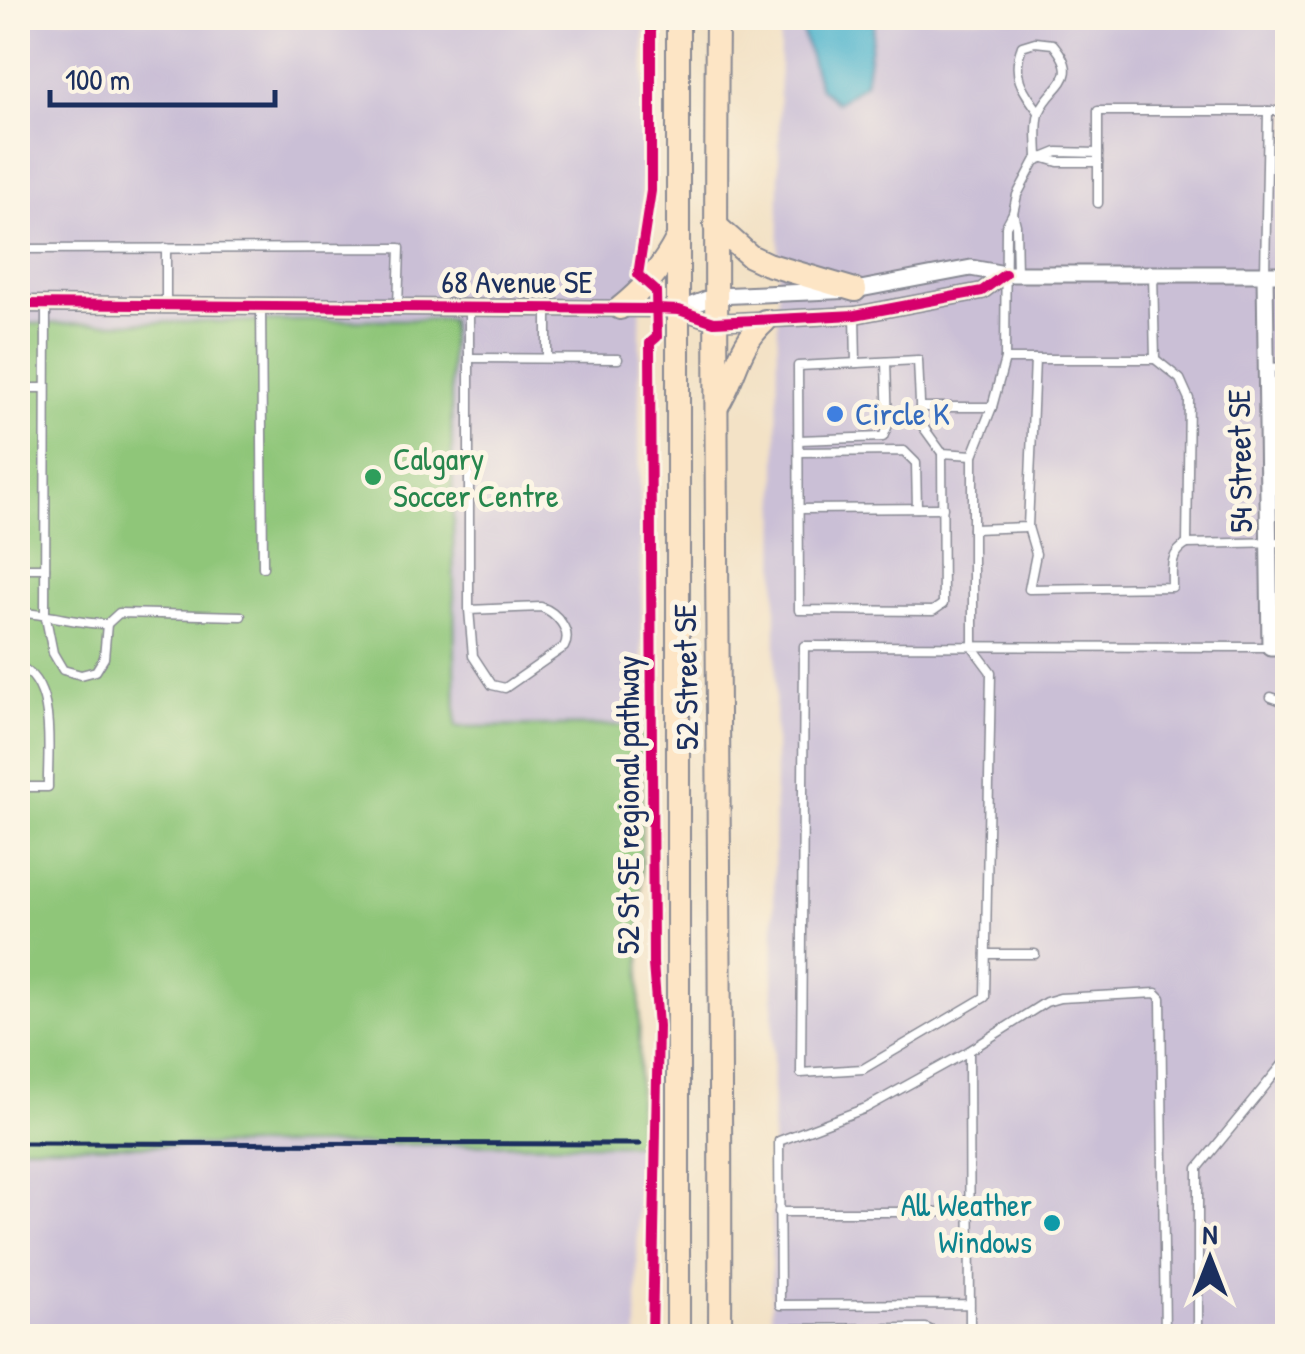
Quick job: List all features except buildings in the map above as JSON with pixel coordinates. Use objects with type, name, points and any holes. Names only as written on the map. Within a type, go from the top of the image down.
[{"type":"main road","name":"52 Street SE","points":[[678,18],[678,1336]]},
{"type":"main road","name":"52 Street SE","points":[[717,18],[714,322],[721,936],[720,1336]]},
{"type":"main road","points":[[715,226],[750,256],[767,264],[855,290]]},
{"type":"main road","points":[[620,308],[648,283],[667,259],[678,236]]},
{"type":"main road","points":[[715,409],[727,390],[744,343],[764,321]]},
{"type":"street","name":"68 Avenue SE","points":[[679,310],[715,296],[855,290],[971,268],[1011,274],[1288,274]]},
{"type":"street","name":"68 Avenue SE","points":[[18,304],[620,308],[679,310],[714,322],[764,321],[855,316],[982,292],[1011,274]]},
{"type":"street","name":"54 Street SE","points":[[1265,274],[1270,647]]},
{"type":"street","points":[[1270,647],[1288,647]]},
{"type":"lane","points":[[1039,112],[1061,87],[1066,73],[1064,57],[1052,44],[1035,42],[1022,46],[1016,61],[1016,79],[1039,112],[1039,158]]},
{"type":"lane","points":[[1098,203],[1098,111],[1288,111]]},
{"type":"lane","points":[[1265,274],[1268,111]]},
{"type":"lane","points":[[1098,158],[1057,152],[1039,158],[1018,195],[1006,226],[1011,274],[1005,358],[973,455],[973,648],[991,672],[985,997],[863,1069],[801,1073],[804,646],[973,648],[1270,647]]},
{"type":"lane","points":[[166,248],[166,305]]},
{"type":"lane","points":[[18,249],[400,248],[398,306]]},
{"type":"lane","points":[[1153,274],[1155,359]]},
{"type":"lane","points":[[46,304],[45,613],[52,653],[63,670],[81,675],[96,671],[104,658],[108,624],[118,613],[241,616]]},
{"type":"lane","points":[[261,306],[263,567]]},
{"type":"lane","points":[[469,306],[470,610],[473,656],[492,685],[505,688],[564,647],[568,639],[567,630],[550,610],[541,607],[470,610]]},
{"type":"lane","points":[[546,307],[547,358]]},
{"type":"lane","points":[[855,316],[856,363]]},
{"type":"lane","points":[[469,358],[618,358]]},
{"type":"lane","points":[[1005,358],[1155,359],[1180,379],[1189,399],[1188,544]]},
{"type":"lane","points":[[1035,359],[1028,527],[1036,554],[1029,589],[1172,587],[1172,560],[1177,550],[1188,544],[1288,542]]},
{"type":"lane","points":[[918,360],[921,424],[942,453],[943,604],[933,611],[800,610],[798,366],[886,362],[918,360]]},
{"type":"lane","points":[[798,440],[882,436],[888,424],[886,362]]},
{"type":"lane","points":[[1266,368],[1288,368]]},
{"type":"lane","points":[[18,388],[44,388]]},
{"type":"lane","points":[[920,406],[992,406]]},
{"type":"lane","points":[[798,452],[904,451],[916,463],[917,508]]},
{"type":"lane","points":[[942,453],[973,455]]},
{"type":"lane","points":[[799,510],[942,508]]},
{"type":"lane","points":[[973,530],[1028,527]]},
{"type":"lane","points":[[18,568],[45,568]]},
{"type":"lane","points":[[18,613],[45,613],[85,624],[108,624]]},
{"type":"lane","points":[[18,666],[33,676],[46,706],[48,788],[18,787]]},
{"type":"lane","points":[[1270,697],[1288,703]]},
{"type":"lane","points":[[986,954],[1035,954]]},
{"type":"lane","points":[[970,1304],[780,1305],[779,1141],[866,1108],[970,1051],[1046,1002],[1156,993],[1161,998],[1165,1336]]},
{"type":"lane","points":[[970,1051],[970,1336]]},
{"type":"lane","points":[[1198,1336],[1198,1168],[1288,1058]]},
{"type":"lane","points":[[780,1212],[970,1212]]},
{"type":"lane","points":[[768,1336],[768,1329],[811,1333],[928,1332],[942,1336]]},
{"type":"shaded area","points":[[18,18],[645,18],[639,415],[643,725],[456,728],[449,319],[18,324]]},
{"type":"shaded area","points":[[780,18],[1287,18],[1287,1336],[771,1336]]},
{"type":"shaded area","points":[[638,1144],[637,1336],[18,1336],[18,1146]]},
{"type":"green space","points":[[450,319],[456,727],[643,725],[638,1144],[18,1146],[18,324]]},
{"type":"water","points":[[798,18],[875,18],[865,83],[837,103],[820,88]]},
{"type":"railway","points":[[18,1143],[640,1144]]},
{"type":"cycle path","name":"52 St SE regional pathway","points":[[651,18],[651,191],[638,275],[656,291],[657,337],[650,343],[653,964],[658,1026],[652,1336]]},
{"type":"cycle path","points":[[18,304],[656,309],[679,310],[714,322],[855,315],[982,291],[1005,274]]},
{"type":"place","name":"Circle K","points":[[835,414]]},
{"type":"place","name":"Calgary Soccer Centre","points":[[373,477]]},
{"type":"place","name":"All Weather Windows","points":[[1052,1223]]}]
